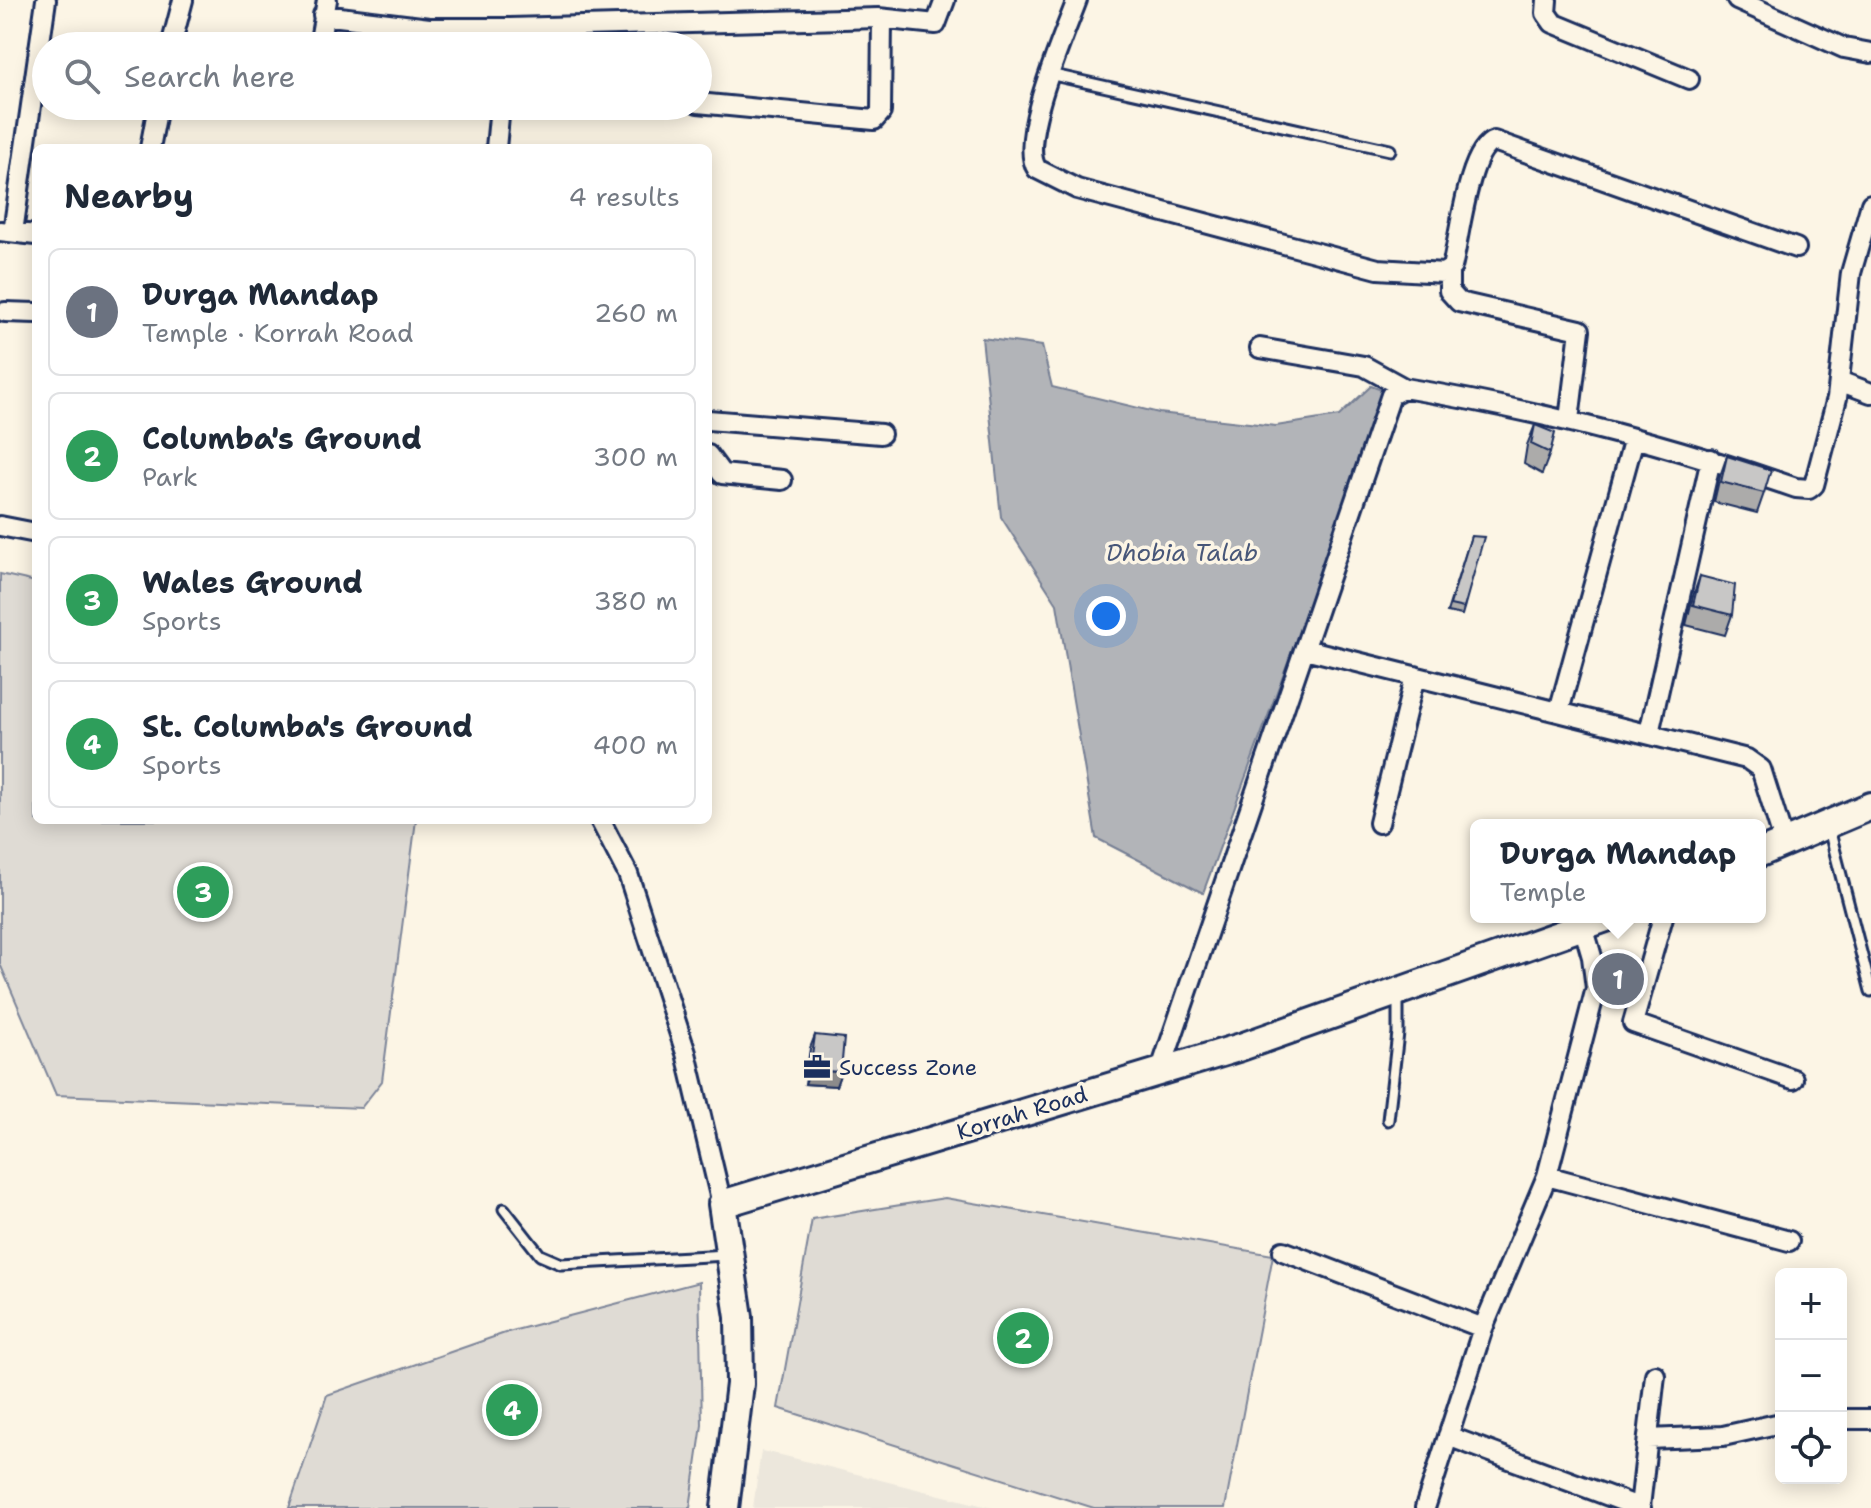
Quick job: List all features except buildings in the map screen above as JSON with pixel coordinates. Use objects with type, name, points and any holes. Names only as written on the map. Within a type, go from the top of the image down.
[{"type":"main road","points":[[1772,849],[1871,806]]},
{"type":"main road","name":"Korrah Road","points":[[722,1204],[1160,1072],[1592,923]]},
{"type":"main road","points":[[722,1204],[739,1317],[740,1384],[725,1508]]},
{"type":"street","points":[[40,32],[46,0]]},
{"type":"street","points":[[175,32],[183,0]]},
{"type":"street","points":[[812,0],[818,20]]},
{"type":"street","points":[[599,32],[818,20],[882,19],[936,24],[945,0]]},
{"type":"street","points":[[1077,0],[1049,74],[1030,153],[1037,169],[1077,189],[1378,269],[1434,273],[1449,271]]},
{"type":"street","points":[[1547,0],[1546,13],[1553,23],[1689,79]]},
{"type":"street","points":[[1737,0],[1869,59]]},
{"type":"street","points":[[321,32],[325,8],[464,32]]},
{"type":"street","points":[[712,104],[874,120],[881,112],[882,19]]},
{"type":"street","points":[[32,81],[6,232],[32,235]]},
{"type":"street","points":[[151,144],[155,120]]},
{"type":"street","points":[[496,144],[499,120]]},
{"type":"street","points":[[1569,420],[1580,330],[1459,302],[1449,291],[1449,271],[1470,183],[1485,146],[1492,141],[1796,248]]},
{"type":"street","points":[[1260,348],[1364,366],[1404,388],[1569,420],[1711,459],[1796,488],[1812,487],[1839,381],[1851,273],[1871,204]]},
{"type":"street","points":[[5,312],[32,313]]},
{"type":"street","points":[[1839,381],[1871,393]]},
{"type":"street","points":[[1160,1072],[1389,399],[1394,392],[1404,388]]},
{"type":"street","points":[[712,420],[881,434]]},
{"type":"street","points":[[1559,711],[1634,438]]},
{"type":"street","points":[[1649,733],[1711,459]]},
{"type":"street","points":[[712,460],[722,474],[782,480]]},
{"type":"street","points":[[0,526],[32,532]]},
{"type":"street","points":[[1305,649],[1649,733],[1755,763],[1761,769],[1772,849]]},
{"type":"street","points":[[1379,823],[1415,676]]},
{"type":"street","points":[[602,824],[628,874],[686,1053],[722,1204]]},
{"type":"street","points":[[1661,923],[1633,1023],[1793,1079]]},
{"type":"street","points":[[1425,1508],[1483,1328],[1547,1176],[1596,988],[1592,957],[1583,926]]},
{"type":"street","points":[[1547,1176],[1789,1241]]},
{"type":"street","points":[[1283,1251],[1483,1328]]},
{"type":"street","points":[[1448,1436],[1640,1507],[1655,1375]]},
{"type":"street","points":[[1847,1419],[1871,1419]]},
{"type":"street","points":[[1648,1439],[1723,1436],[1775,1424]]},
{"type":"lane","points":[[1049,74],[1390,150]]},
{"type":"lane","points":[[1828,825],[1871,991]]},
{"type":"lane","points":[[1388,1120],[1398,1033],[1397,992]]},
{"type":"lane","points":[[504,1209],[540,1255],[561,1264],[731,1254]]},
{"type":"shaded area","points":[[0,574],[32,581],[32,824],[415,824],[382,1081],[361,1108],[56,1095],[0,964]]},
{"type":"shaded area","points":[[945,1198],[1273,1255],[1225,1508],[1094,1508],[778,1408],[812,1219]]},
{"type":"shaded area","points":[[699,1282],[702,1425],[690,1508],[289,1508],[327,1395],[508,1332]]},
{"type":"shaded area","points":[[761,1451],[781,1455],[992,1508],[753,1508]]},
{"type":"water","name":"Dhobia Talab","points":[[982,338],[1042,346],[1052,387],[1159,413],[1276,426],[1339,416],[1371,386],[1387,392],[1203,893],[1096,838],[1057,604],[1001,517]]},
{"type":"place","name":"Wales Ground","points":[[203,892]]},
{"type":"place","name":"Durga Mandap","points":[[1618,979]]},
{"type":"place","name":"Success Zone","points":[[817,1067]]},
{"type":"place","name":"Columba's Ground","points":[[1023,1338]]},
{"type":"place","name":"St. Columba's Ground","points":[[512,1410]]}]
